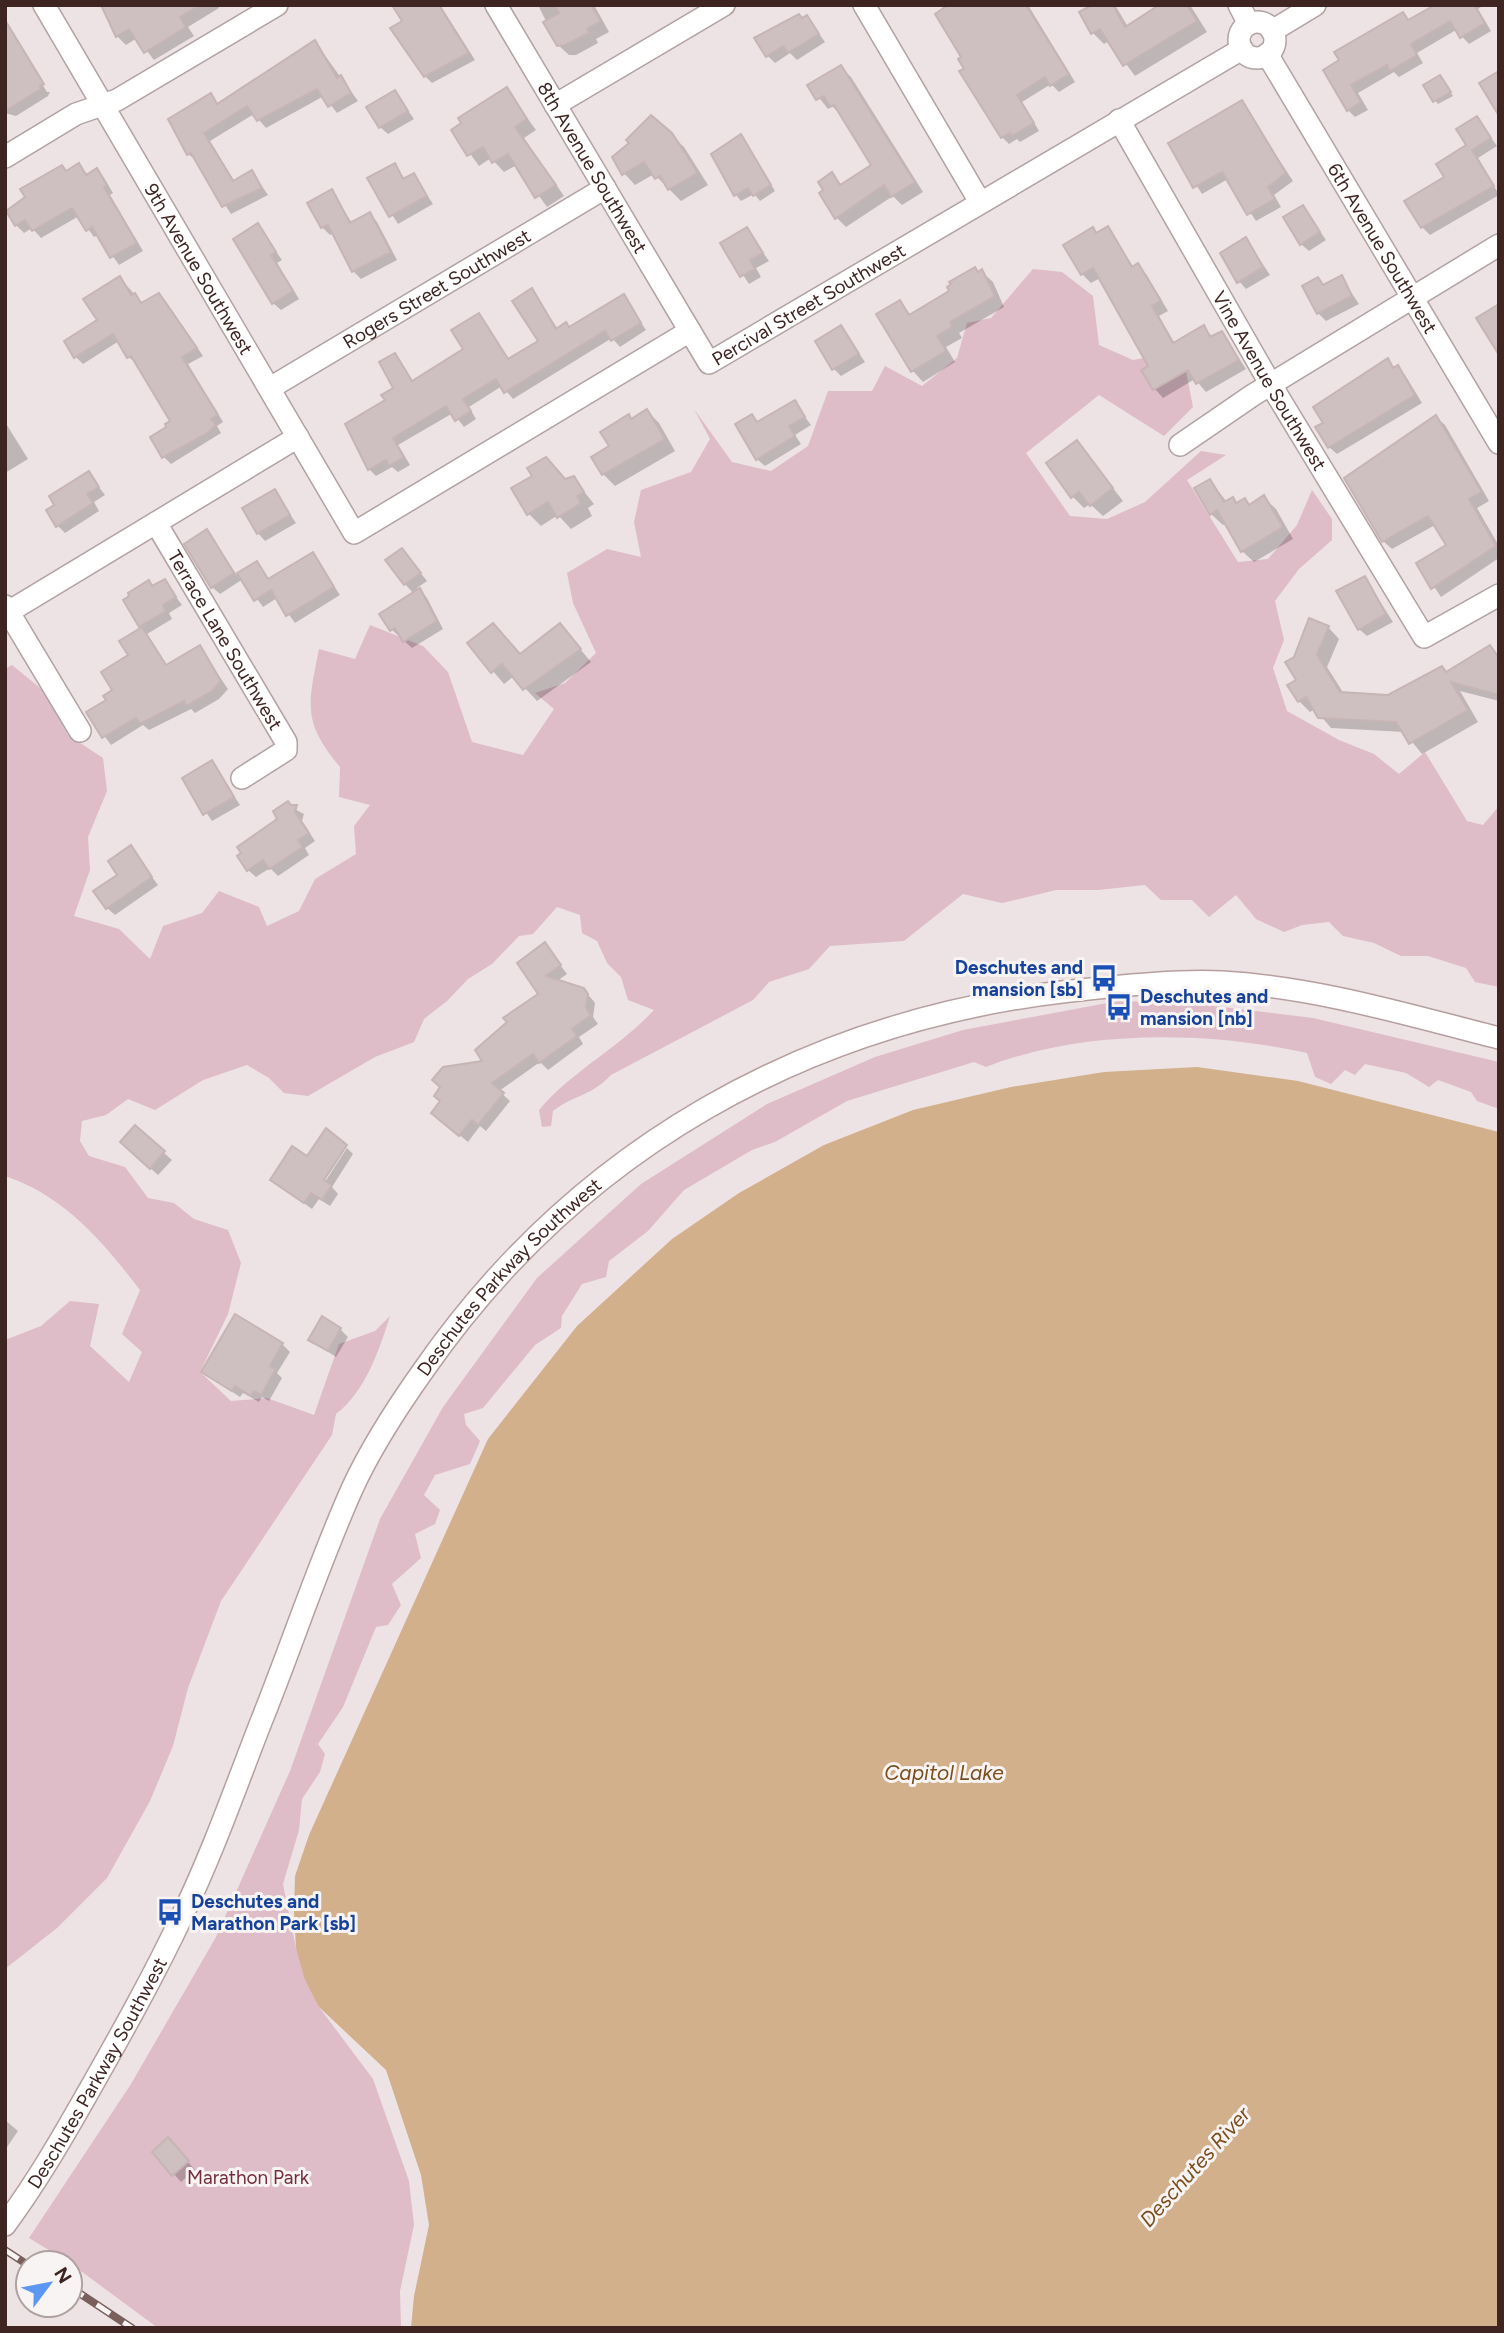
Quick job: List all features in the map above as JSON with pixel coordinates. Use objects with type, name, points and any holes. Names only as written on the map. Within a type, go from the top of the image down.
[{"type":"street","name":"9th Avenue Southwest","points":[[44,5],[354,533]]},
{"type":"street","points":[[5,157],[76,114],[117,100],[277,5]]},
{"type":"street","name":"8th Avenue Southwest","points":[[496,5],[690,331]]},
{"type":"street","points":[[555,104],[724,5]]},
{"type":"street","points":[[864,5],[980,202]]},
{"type":"street","points":[[1272,31],[1315,5]]},
{"type":"street","points":[[1244,15],[1263,23],[1272,31],[1274,43],[1267,54],[1252,57],[1242,49],[1240,35],[1244,15]]},
{"type":"street","name":"Percival Street Southwest","points":[[354,533],[690,331],[709,363],[1242,49]]},
{"type":"street","name":"6th Avenue Southwest","points":[[1267,54],[1499,443]]},
{"type":"street","name":"Vine Avenue Southwest","points":[[1119,120],[1270,385],[1424,637],[1499,594]]},
{"type":"street","name":"Rogers Street Southwest","points":[[270,388],[605,188]]},
{"type":"street","points":[[1180,445],[1270,385],[1499,246]]},
{"type":"street","points":[[80,730],[6,610],[298,437]]},
{"type":"street","name":"Terrace Lane Southwest","points":[[156,523],[286,743],[286,750],[242,778]]},
{"type":"street","name":"Deschutes Parkway Southwest","points":[[5,2225],[61,2141],[143,1995],[186,1908],[354,1485],[400,1403],[450,1332],[502,1270],[571,1203],[640,1149],[710,1106],[842,1044],[960,1009],[1029,996],[1105,987],[1222,982],[1293,990],[1360,1003],[1499,1038]]},
{"type":"green space","points":[[1033,269],[1062,272],[1093,296],[1099,345],[1133,360],[1182,351],[1193,407],[1164,436],[1099,395],[1026,453],[1070,516],[1107,519],[1145,502],[1201,451],[1226,455],[1187,480],[1238,562],[1268,559],[1297,525],[1312,490],[1332,519],[1332,540],[1299,569],[1275,601],[1284,640],[1273,668],[1287,711],[1339,740],[1374,754],[1399,774],[1425,752],[1467,821],[1483,825],[1499,806],[1499,987],[1475,982],[1466,968],[1428,956],[1401,956],[1374,943],[1343,936],[1329,922],[1302,925],[1284,932],[1256,919],[1236,895],[1209,917],[1192,900],[1161,900],[1145,885],[1098,890],[1056,890],[1002,903],[963,894],[904,941],[830,946],[809,969],[769,982],[753,1000],[611,1075],[596,1088],[553,1111],[551,1126],[542,1127],[539,1110],[552,1096],[654,1010],[628,1000],[621,977],[607,963],[597,941],[582,933],[580,915],[557,907],[533,934],[519,936],[492,964],[468,979],[447,1001],[424,1019],[414,1042],[375,1057],[308,1096],[284,1093],[269,1078],[247,1065],[203,1080],[155,1110],[128,1099],[106,1115],[82,1121],[80,1141],[89,1156],[125,1167],[148,1198],[174,1203],[194,1219],[228,1230],[241,1263],[228,1314],[200,1372],[231,1401],[267,1398],[314,1415],[339,1344],[375,1331],[390,1316],[376,1357],[363,1383],[336,1414],[332,1435],[221,1601],[188,1688],[173,1746],[150,1801],[107,1878],[57,1928],[5,1969],[5,1340],[41,1326],[70,1301],[99,1304],[90,1346],[129,1382],[142,1352],[122,1334],[140,1290],[81,1222],[46,1196],[5,1176],[5,669],[12,665],[44,691],[68,735],[103,758],[107,791],[88,837],[90,870],[74,916],[119,929],[150,959],[163,926],[202,913],[219,891],[259,907],[267,926],[299,911],[315,879],[356,854],[354,826],[370,805],[339,797],[340,767],[319,737],[314,724],[311,699],[319,649],[355,659],[370,625],[423,646],[448,672],[472,742],[523,755],[554,709],[535,693],[565,683],[596,653],[573,603],[567,573],[607,549],[641,557],[634,522],[641,490],[691,472],[710,439],[694,409],[732,462],[771,471],[808,446],[828,391],[872,391],[885,366],[922,386],[957,358],[967,323],[991,318]]},
{"type":"green space","name":"Marathon Park","points":[[1118,1001],[1189,1003],[1313,1018],[1499,1062],[1499,1109],[1477,1101],[1471,1092],[1438,1080],[1429,1087],[1406,1073],[1365,1064],[1355,1075],[1345,1070],[1331,1084],[1315,1077],[1307,1053],[1269,1046],[1187,1038],[1104,1040],[1023,1055],[986,1067],[974,1062],[847,1101],[775,1142],[752,1150],[684,1190],[648,1231],[609,1261],[606,1277],[582,1284],[562,1316],[561,1328],[535,1345],[483,1408],[464,1414],[466,1425],[480,1441],[470,1464],[435,1475],[424,1495],[440,1510],[435,1524],[415,1534],[421,1558],[392,1584],[401,1605],[388,1625],[376,1627],[343,1707],[318,1744],[325,1754],[320,1772],[302,1799],[299,1830],[283,1884],[296,1948],[319,2007],[373,2079],[409,2181],[414,2225],[400,2291],[401,2328],[158,2328],[84,2273],[84,2249],[47,2249],[29,2238],[131,2084],[216,1937],[290,1771],[380,1519],[443,1407],[537,1278],[641,1184],[767,1104],[875,1057],[963,1030]]},
{"type":"water","name":"Capitol Lake","points":[[1197,1067],[1298,1081],[1499,1132],[1499,2328],[411,2328],[414,2296],[429,2225],[421,2175],[386,2070],[319,2007],[305,1980],[296,1948],[295,1876],[309,1835],[488,1439],[577,1326],[672,1239],[739,1193],[824,1145],[913,1110],[1011,1087],[1104,1072]]},
{"type":"building","points":[[101,5],[200,5],[180,17],[186,27],[144,53],[129,29],[116,37]]},
{"type":"building","points":[[392,5],[439,5],[469,53],[424,77],[390,28],[402,21]]},
{"type":"building","points":[[555,5],[591,5],[601,21],[587,29],[589,33],[557,46],[543,22],[559,13]]},
{"type":"building","points":[[948,5],[1026,5],[1069,74],[1050,86],[1045,77],[1017,95],[1034,123],[1012,136],[1010,133],[1001,138],[959,71],[964,69],[958,59],[961,57],[935,14]]},
{"type":"building","points":[[1092,5],[1113,5],[1125,27],[1159,5],[1187,5],[1197,21],[1123,66],[1100,29],[1091,34],[1079,12]]},
{"type":"building","points":[[1435,5],[1477,5],[1475,7],[1485,23],[1460,38],[1450,21],[1411,44],[1417,55],[1390,71],[1387,65],[1351,85],[1361,102],[1347,111],[1323,70],[1339,60],[1334,52],[1403,12],[1408,20]]},
{"type":"building","points":[[799,14],[802,18],[807,15],[819,34],[788,53],[783,46],[766,57],[754,38]]},
{"type":"building","points":[[5,20],[44,84],[40,86],[41,89],[5,111]]},
{"type":"building","points":[[315,40],[337,78],[341,75],[351,93],[328,107],[317,89],[257,121],[247,106],[204,133],[233,181],[252,170],[262,188],[222,207],[191,153],[187,155],[168,119],[211,93],[217,104]]},
{"type":"building","points":[[841,65],[915,182],[891,197],[884,185],[835,219],[819,193],[823,190],[818,182],[832,172],[840,185],[871,165],[834,105],[830,107],[824,96],[816,100],[807,85]]},
{"type":"building","points":[[1499,71],[1499,116],[1479,83]]},
{"type":"building","points":[[1440,75],[1451,92],[1433,102],[1423,85]]},
{"type":"building","points":[[507,87],[527,119],[515,127],[556,185],[535,198],[508,154],[492,163],[483,147],[467,156],[451,130],[461,123],[458,118]]},
{"type":"building","points":[[395,90],[408,111],[379,128],[366,107]]},
{"type":"building","points":[[1242,100],[1286,173],[1268,187],[1275,199],[1247,215],[1222,172],[1193,188],[1168,143]]},
{"type":"building","points":[[651,115],[672,133],[698,173],[668,190],[660,176],[655,179],[644,162],[622,175],[612,157],[629,143],[626,140]]},
{"type":"building","points":[[1477,116],[1491,138],[1472,150],[1494,186],[1421,228],[1404,201],[1444,177],[1436,164],[1466,145],[1456,129]]},
{"type":"building","points":[[741,134],[771,185],[753,196],[748,188],[734,196],[711,154]]},
{"type":"building","points":[[79,163],[86,175],[97,168],[107,185],[104,187],[137,243],[110,258],[92,227],[86,231],[72,208],[32,231],[25,220],[15,226],[6,211],[25,197],[20,189],[62,165],[66,171]]},
{"type":"building","points":[[395,163],[403,179],[414,173],[427,196],[389,217],[367,178]]},
{"type":"building","points":[[332,189],[350,223],[370,212],[391,252],[352,272],[328,225],[321,228],[307,203]]},
{"type":"building","points":[[1303,205],[1320,232],[1300,245],[1283,217]]},
{"type":"building","points":[[258,223],[276,252],[271,255],[293,291],[272,304],[233,239]]},
{"type":"building","points":[[1108,226],[1132,267],[1138,263],[1161,301],[1152,306],[1173,343],[1204,325],[1210,337],[1222,331],[1239,360],[1196,384],[1188,370],[1153,390],[1141,370],[1148,366],[1093,268],[1081,275],[1063,245],[1093,227],[1096,233]]},
{"type":"building","points":[[747,227],[763,253],[750,260],[755,269],[740,277],[720,243]]},
{"type":"building","points":[[1246,237],[1263,267],[1237,283],[1220,253]]},
{"type":"building","points":[[975,267],[978,272],[982,269],[995,296],[950,322],[952,327],[937,336],[946,351],[911,372],[876,314],[900,300],[909,315],[949,291],[949,282]]},
{"type":"building","points":[[1342,275],[1352,296],[1317,314],[1302,286],[1318,277],[1323,285]]},
{"type":"building","points":[[120,276],[131,295],[135,293],[141,303],[159,293],[197,348],[182,357],[218,415],[211,419],[216,425],[206,434],[162,458],[150,437],[166,427],[165,424],[170,421],[131,356],[127,358],[113,334],[74,358],[64,341],[97,320],[83,299]]},
{"type":"building","points":[[532,288],[556,329],[566,322],[569,327],[624,294],[641,323],[611,341],[605,331],[504,393],[496,379],[463,399],[471,411],[455,421],[446,406],[393,438],[404,457],[389,466],[386,460],[368,470],[345,424],[385,400],[381,395],[393,388],[379,362],[395,353],[412,381],[463,349],[451,330],[479,313],[508,359],[538,341],[512,301]]},
{"type":"building","points":[[1499,304],[1499,355],[1476,318]]},
{"type":"building","points":[[841,325],[859,354],[832,370],[815,341]]},
{"type":"building","points":[[1388,358],[1393,368],[1398,365],[1415,395],[1328,448],[1315,427],[1323,423],[1313,407]]},
{"type":"building","points":[[795,400],[805,417],[789,426],[795,436],[756,460],[735,424],[752,414],[757,422]]},
{"type":"building","points":[[647,409],[665,439],[602,475],[591,457],[609,446],[600,432],[629,414],[631,419]]},
{"type":"building","points":[[1436,415],[1482,492],[1469,499],[1496,546],[1431,589],[1416,563],[1446,545],[1428,516],[1382,542],[1344,478]]},
{"type":"building","points":[[1077,440],[1113,488],[1090,506],[1079,492],[1071,498],[1046,463]]},
{"type":"building","points":[[546,457],[565,479],[574,476],[584,492],[577,496],[581,503],[557,518],[548,502],[527,515],[511,488],[532,476],[527,468]]},
{"type":"building","points":[[89,471],[99,487],[87,494],[93,503],[56,527],[46,510],[54,505],[49,496]]},
{"type":"building","points":[[1210,479],[1224,502],[1233,497],[1236,503],[1245,498],[1249,505],[1264,495],[1283,527],[1241,552],[1217,510],[1210,515],[1194,488]]},
{"type":"building","points":[[275,489],[290,515],[257,534],[242,508]]},
{"type":"building","points":[[207,529],[234,573],[211,588],[184,544]]},
{"type":"building","points":[[402,548],[421,573],[404,585],[385,560]]},
{"type":"building","points":[[313,552],[334,587],[286,616],[271,590],[254,601],[237,573],[257,561],[268,579]]},
{"type":"building","points":[[1365,576],[1386,614],[1358,630],[1336,591]]},
{"type":"building","points":[[165,579],[176,597],[163,605],[166,611],[139,627],[123,600],[129,596],[128,593],[149,580],[152,586]]},
{"type":"building","points":[[420,588],[437,621],[403,642],[395,628],[390,631],[379,614]]},
{"type":"building","points":[[1309,618],[1329,626],[1317,655],[1340,692],[1388,695],[1442,666],[1446,672],[1490,645],[1499,658],[1499,695],[1451,682],[1468,710],[1409,744],[1396,722],[1318,718],[1306,697],[1298,702],[1287,685],[1296,680],[1285,662],[1294,657]]},
{"type":"building","points":[[493,623],[520,654],[560,623],[581,649],[523,690],[502,664],[491,673],[467,643]]},
{"type":"building","points":[[142,627],[166,665],[200,645],[221,681],[212,691],[186,706],[184,701],[140,724],[136,718],[102,738],[86,712],[106,700],[103,696],[112,690],[101,672],[128,655],[119,641]]},
{"type":"building","points":[[212,760],[234,797],[203,815],[182,778]]},
{"type":"building","points":[[288,801],[291,805],[297,805],[295,812],[309,833],[298,840],[303,847],[269,869],[263,860],[247,871],[237,856],[241,853],[237,847],[277,819],[273,811]]},
{"type":"building","points":[[131,845],[152,877],[106,909],[93,891],[117,875],[108,861]]},
{"type":"building","points":[[545,942],[561,965],[546,976],[584,988],[588,994],[586,1008],[591,1015],[572,1029],[577,1036],[539,1063],[533,1054],[492,1083],[504,1093],[478,1125],[472,1120],[459,1136],[431,1113],[440,1101],[434,1096],[440,1087],[432,1080],[443,1067],[482,1061],[475,1050],[507,1022],[503,1018],[538,994],[517,963]]},
{"type":"building","points":[[135,1125],[165,1151],[150,1169],[120,1142]]},
{"type":"building","points":[[326,1128],[347,1145],[324,1180],[332,1185],[322,1200],[311,1193],[304,1203],[270,1180],[292,1146],[307,1156]]},
{"type":"building","points":[[235,1314],[283,1343],[270,1366],[276,1369],[261,1395],[254,1391],[251,1396],[235,1386],[232,1391],[201,1372]]},
{"type":"building","points":[[322,1316],[341,1328],[328,1351],[308,1340]]},
{"type":"building","points":[[168,2137],[189,2161],[172,2176],[152,2152]]},
{"type":"railway","points":[[5,2250],[14,2256]]},
{"type":"railway","points":[[84,2296],[132,2328]]},
{"type":"place","name":"Deschutes and mansion [sb]","points":[[1104,978]]},
{"type":"place","name":"Deschutes and mansion [nb]","points":[[1119,1007]]},
{"type":"place","name":"Deschutes and Marathon Park [sb]","points":[[170,1912]]},
{"type":"water label","name":"Deschutes River","points":[[1195,2167]]}]
